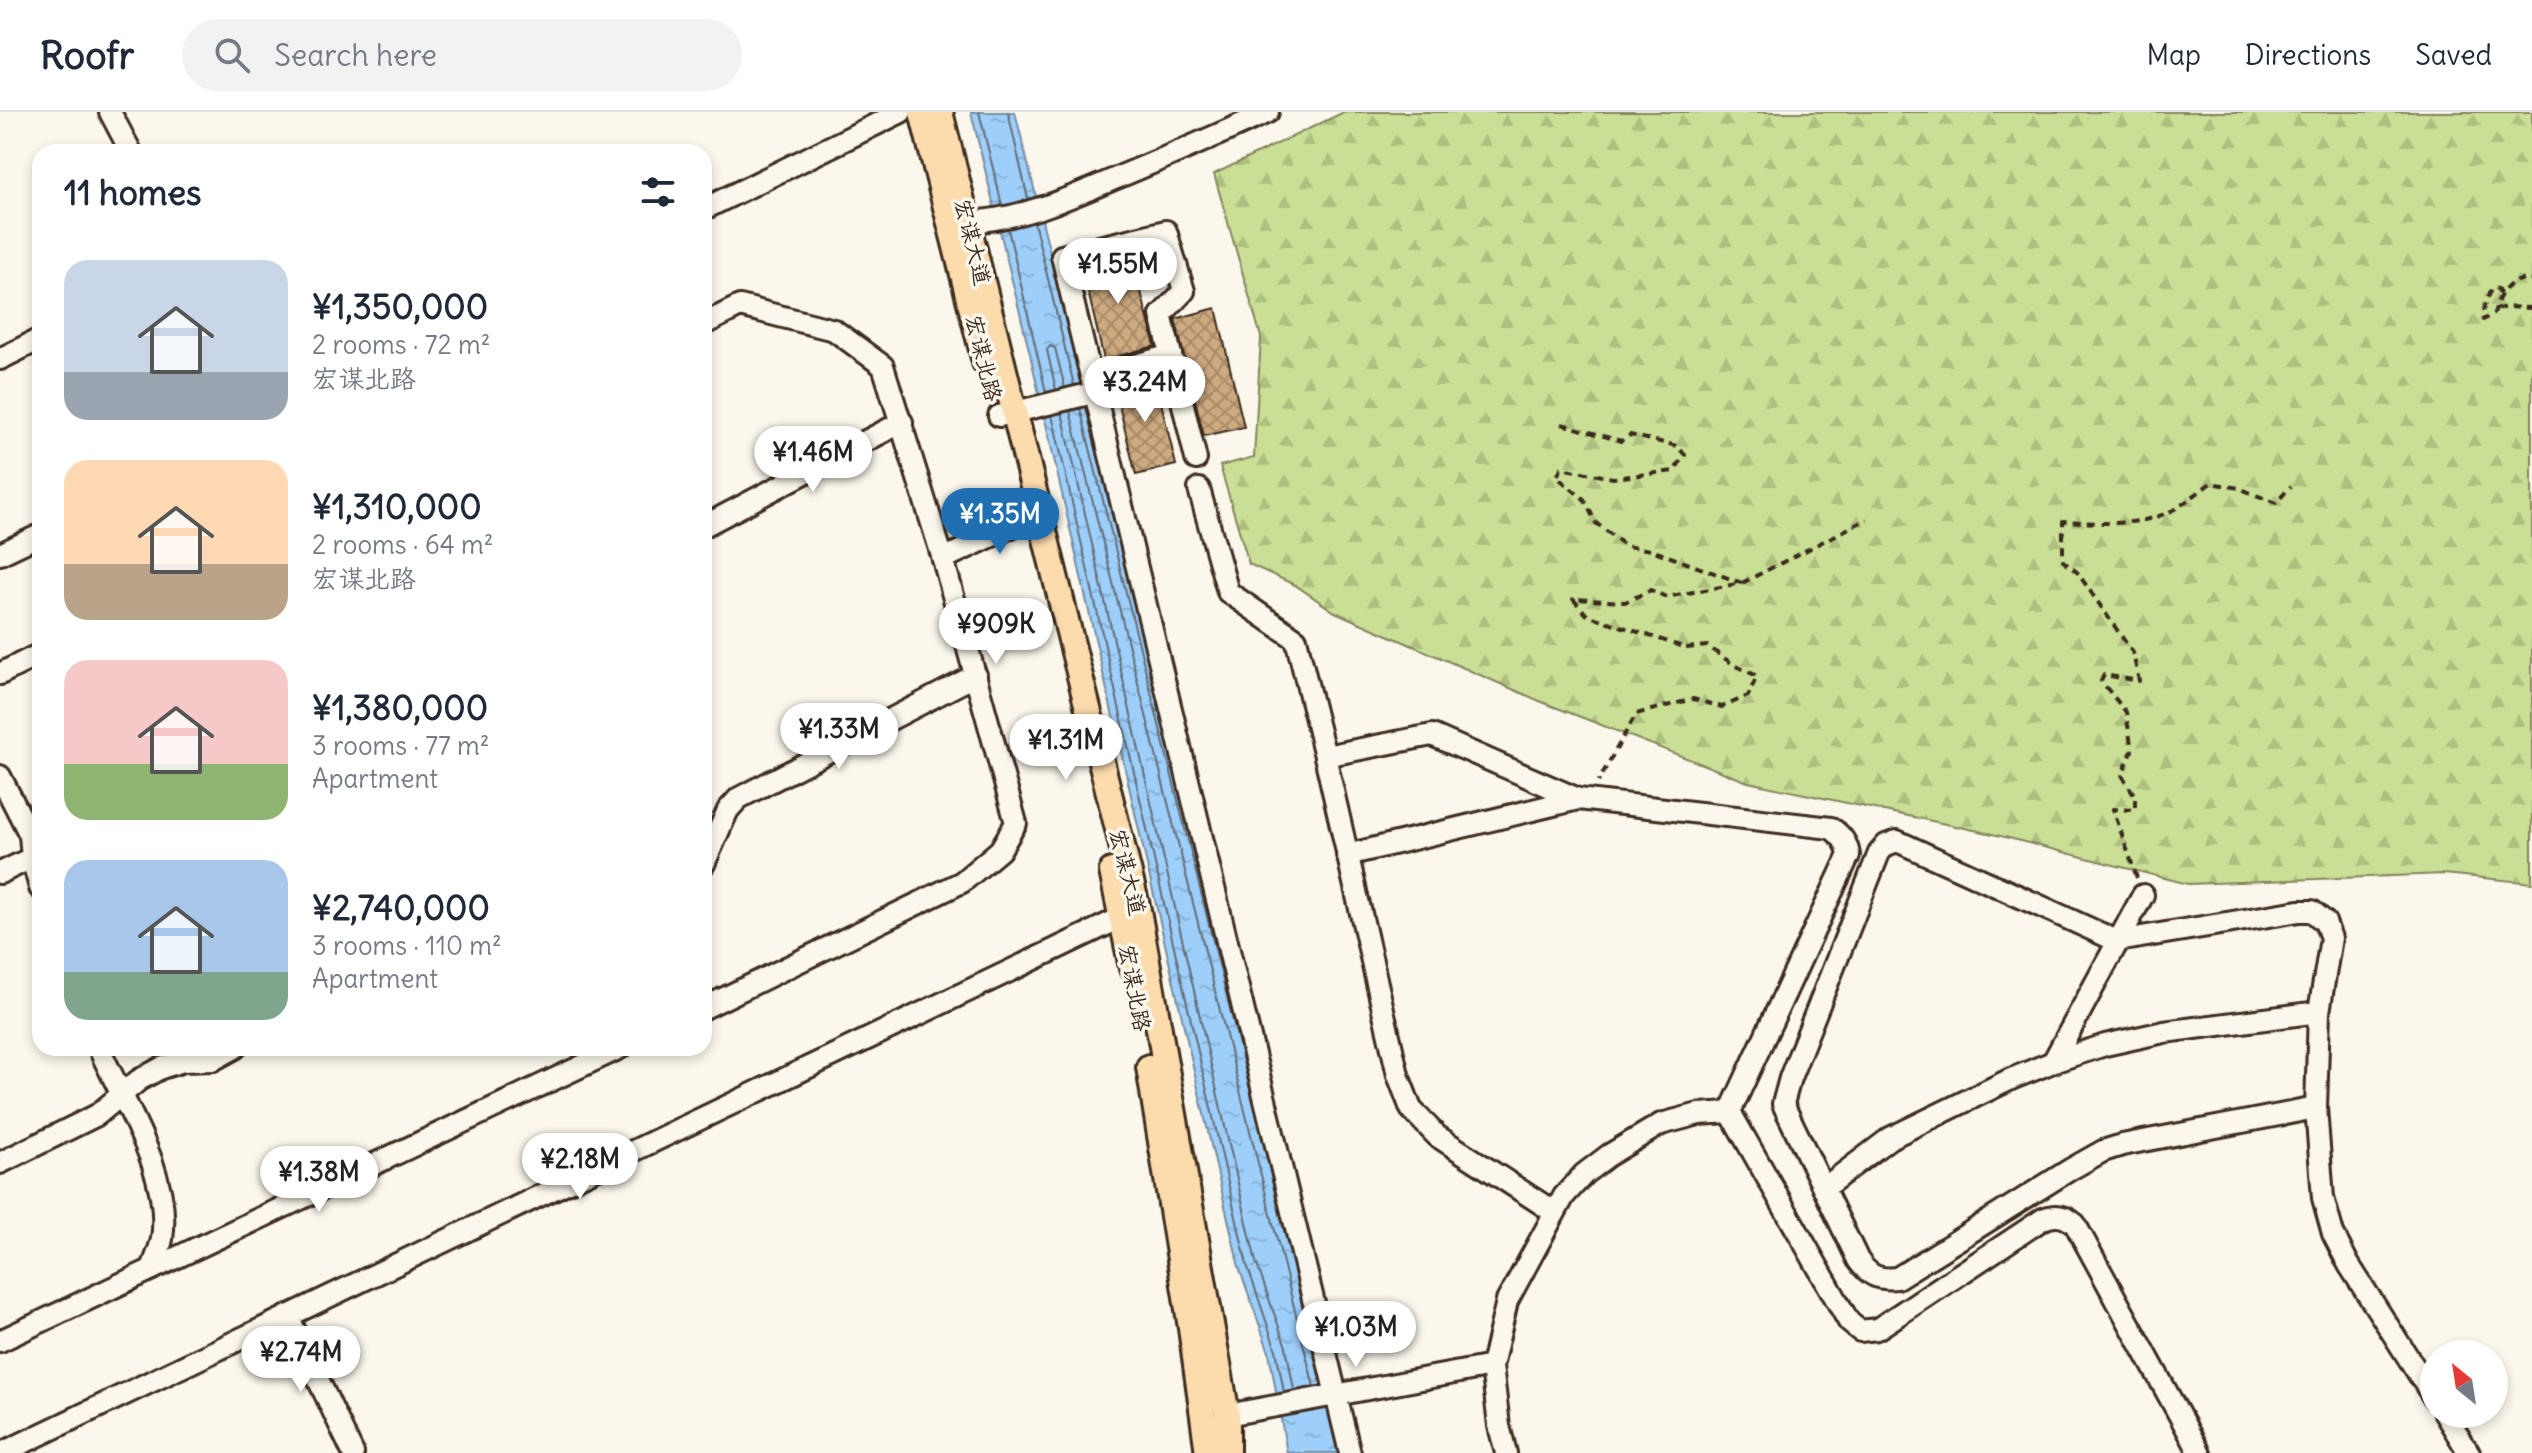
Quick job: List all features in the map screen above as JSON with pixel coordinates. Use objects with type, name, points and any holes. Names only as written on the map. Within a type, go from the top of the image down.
[{"type":"main road","name":"宏谋北路","points":[[922,112],[1006,414]]},
{"type":"main road","name":"宏谋大道","points":[[940,112],[968,222],[1006,414],[1130,914],[1227,1415],[1227,1453]]},
{"type":"main road","name":"宏谋北路","points":[[1130,914],[1140,1006],[1208,1453]]},
{"type":"street","points":[[110,112],[127,144]]},
{"type":"street","points":[[712,205],[901,112]]},
{"type":"street","points":[[968,222],[993,221],[1044,209],[1268,112]]},
{"type":"street","points":[[1196,459],[1161,315],[1184,291],[1166,231],[1062,256],[1350,1453]]},
{"type":"street","points":[[712,320],[740,306],[834,330],[883,366],[943,559],[1016,823],[1000,850],[962,882],[712,1004]]},
{"type":"street","points":[[0,359],[32,343]]},
{"type":"street","points":[[1006,414],[1171,355]]},
{"type":"street","points":[[712,522],[902,422]]},
{"type":"street","points":[[1199,489],[1228,592],[1296,639],[1398,1075],[1411,1109],[1437,1136],[1554,1212]]},
{"type":"street","points":[[943,559],[1032,517]]},
{"type":"street","points":[[0,554],[32,539]]},
{"type":"street","points":[[0,674],[32,658]]},
{"type":"street","points":[[712,846],[728,810],[739,798],[976,675]]},
{"type":"street","points":[[1325,756],[1432,735],[1583,800],[1831,828],[1838,833],[1848,846],[1849,855],[1730,1112]]},
{"type":"street","points":[[0,776],[32,842]]},
{"type":"street","points":[[1347,855],[1583,800]]},
{"type":"street","points":[[2316,1108],[2103,1151],[1897,1278],[1878,1278],[1866,1272],[1783,1104],[1790,1078],[1882,847],[1889,843],[1902,843],[2117,941],[2312,911],[2325,922],[2331,938],[2319,1012],[2316,1108],[2323,1198],[2333,1234],[2349,1265],[2420,1376]]},
{"type":"street","points":[[0,873],[32,858]]},
{"type":"street","points":[[2053,1062],[2143,895]]},
{"type":"street","points":[[2,1453],[1130,914]]},
{"type":"street","points":[[1824,1188],[1890,1138],[2053,1062],[2105,1045],[2164,1032],[2319,1012]]},
{"type":"street","points":[[103,1056],[144,1137],[161,1204],[162,1239],[152,1269]]},
{"type":"street","points":[[0,1163],[97,1115],[139,1080],[161,1068],[183,1061],[213,1060],[220,1056]]},
{"type":"street","points":[[0,1341],[603,1056]]},
{"type":"street","points":[[1506,1453],[1499,1426],[1492,1366],[1507,1301],[1564,1196],[1584,1174],[1609,1155],[1661,1124],[1699,1114],[1730,1112]]},
{"type":"street","points":[[1730,1112],[1849,1322],[1860,1331],[1877,1329],[2043,1219],[2059,1216],[2069,1219],[2075,1224],[2200,1453]]},
{"type":"street","points":[[288,1316],[353,1453]]},
{"type":"street","points":[[1227,1415],[1492,1366]]},
{"type":"street","points":[[2454,1428],[2469,1453]]},
{"type":"path","points":[[2496,309],[2495,302],[2500,294],[2519,280],[2532,280]]},
{"type":"path","points":[[2500,294],[2495,288],[2487,294],[2482,319],[2488,319],[2496,309],[2532,308]]},
{"type":"path","points":[[1562,424],[1621,441],[1630,435],[1677,446],[1685,455],[1674,471],[1613,478],[1561,468],[1557,477],[1584,499],[1596,523],[1626,546],[1651,550],[1742,583]]},
{"type":"path","points":[[2143,895],[2113,809],[2135,810],[2135,796],[2122,775],[2132,751],[2126,712],[2101,681],[2104,675],[2139,681],[2133,653],[2077,572],[2063,561],[2063,521],[2136,521],[2169,512],[2211,483],[2239,488],[2276,503],[2291,486]]},
{"type":"path","points":[[1583,800],[1636,714],[1693,699],[1722,707],[1748,696],[1757,676],[1734,665],[1707,646],[1686,648],[1587,615],[1573,599],[1625,602],[1651,590],[1666,597],[1742,583],[1867,519]]},
{"type":"green space","points":[[1344,112],[2532,112],[2532,883],[2444,874],[2188,884],[1993,834],[1748,782],[1542,702],[1335,612],[1295,585],[1249,564],[1220,466],[1254,457],[1261,337],[1214,174]]},
{"type":"water","points":[[971,112],[1015,112],[1349,1453],[1287,1453],[1269,1352],[1239,1267],[1030,354]]},
{"type":"building","points":[[1131,253],[1155,346],[1104,360],[1082,265]]},
{"type":"building","points":[[1216,308],[1244,427],[1204,436],[1175,319]]},
{"type":"building","points":[[1154,373],[1176,465],[1136,475],[1114,385]]}]
